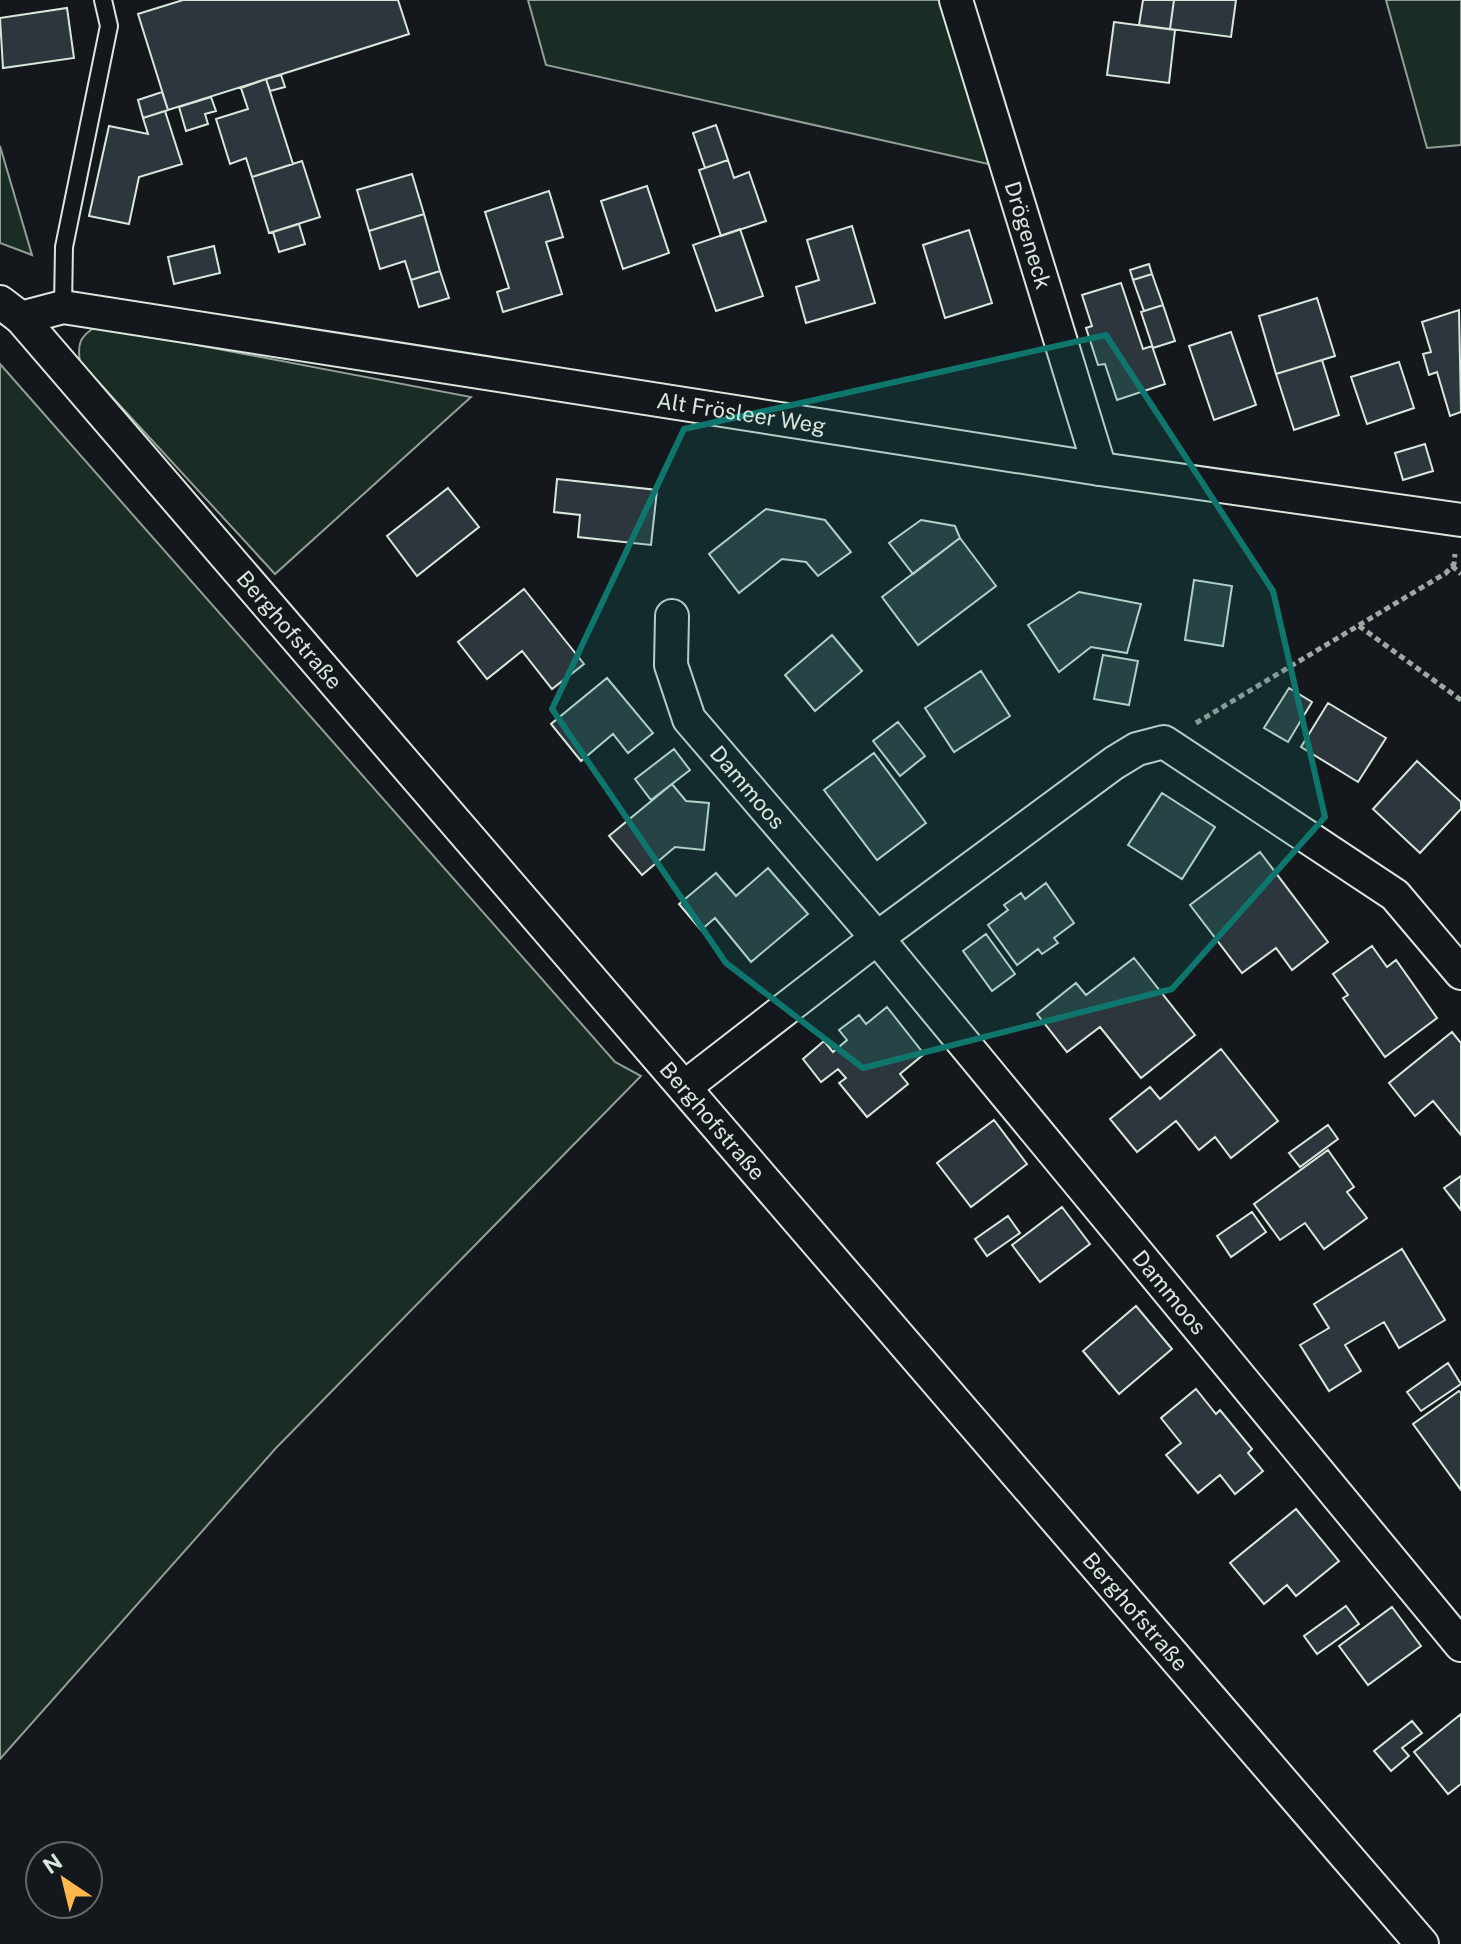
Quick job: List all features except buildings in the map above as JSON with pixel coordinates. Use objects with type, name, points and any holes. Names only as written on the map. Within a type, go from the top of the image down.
[{"type":"street","name":"Drögeneck","points":[[956,0],[1100,469]]},
{"type":"street","name":"Alt Frösleer Weg","points":[[11,310],[63,307],[1100,469],[1460,520]]},
{"type":"street","name":"Berghofstraße","points":[[11,310],[686,1086],[1422,1944]]},
{"type":"street","name":"Dammoos","points":[[672,616],[671,665],[689,719],[877,938],[1461,1645]]},
{"type":"street","points":[[686,1086],[877,938],[1114,763],[1137,749],[1164,742],[1395,895],[1461,973]]},
{"type":"lane","points":[[63,307],[64,247],[109,26],[103,0]]},
{"type":"path","points":[[1164,742],[1359,626],[1452,566],[1460,520]]},
{"type":"path","points":[[1452,566],[1461,574]]},
{"type":"path","points":[[1359,626],[1461,700]]},
{"type":"highlighted area","points":[[1106,335],[1273,591],[1325,817],[1172,989],[863,1068],[726,963],[552,709],[684,429]]},
{"type":"green space","points":[[528,0],[943,0],[997,166],[546,65]]},
{"type":"green space","points":[[1386,0],[1461,0],[1461,145],[1427,148]]},
{"type":"green space","points":[[0,146],[32,255],[0,243]]},
{"type":"green space","points":[[97,326],[471,397],[275,574],[80,362],[81,341]]},
{"type":"green space","points":[[0,364],[615,1062],[641,1076],[276,1448],[0,1759]]}]
